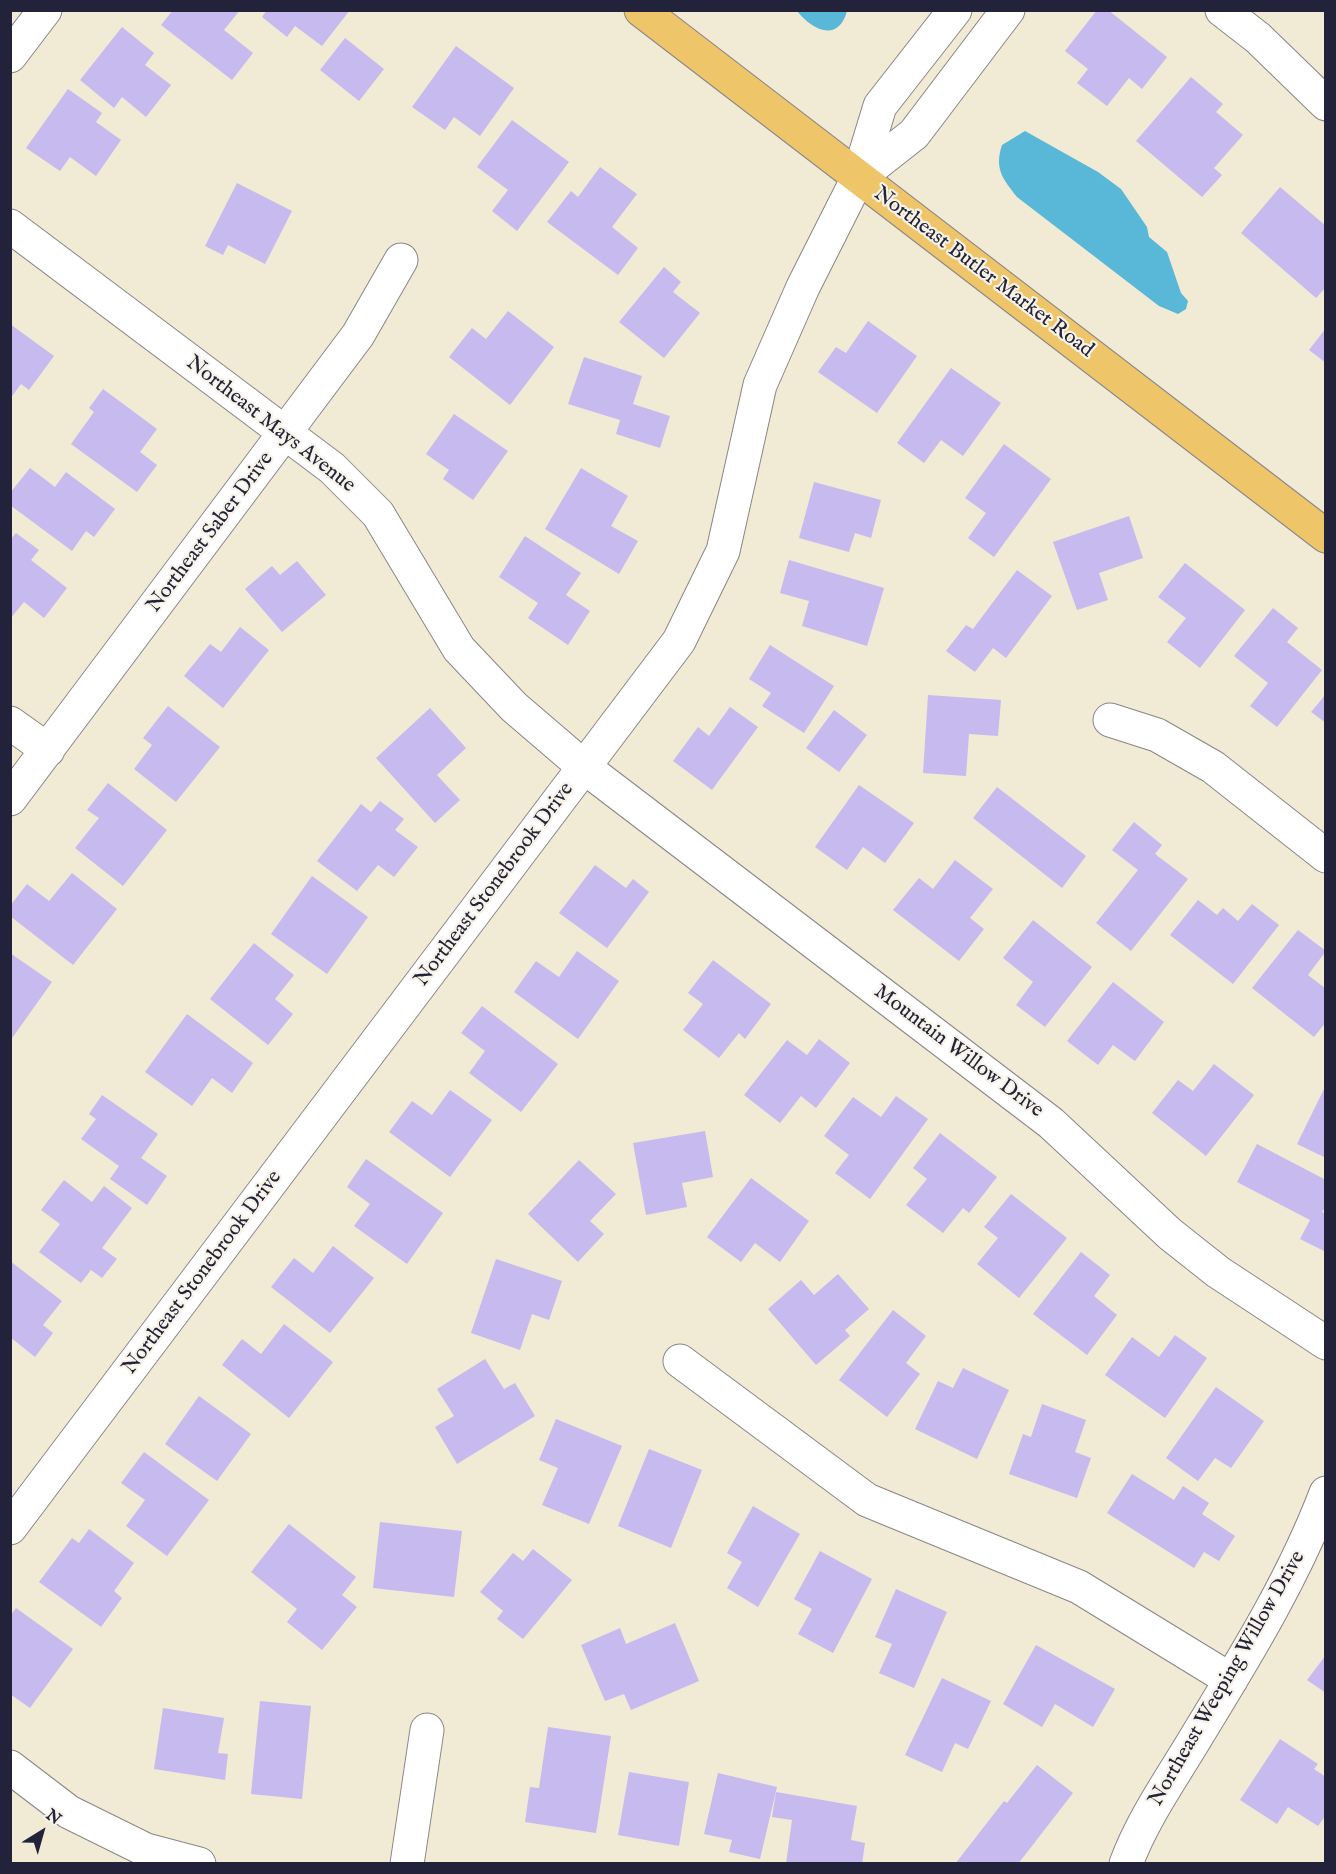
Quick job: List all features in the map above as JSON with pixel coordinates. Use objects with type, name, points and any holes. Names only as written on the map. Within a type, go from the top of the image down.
[{"type":"main road","name":"Northeast Butler Market Road","points":[[641,10],[1326,536]]},
{"type":"street","points":[[10,56],[45,10]]},
{"type":"street","name":"Northeast Stonebrook Drive","points":[[10,1528],[679,641],[723,551],[760,385],[802,287],[858,178],[880,106],[955,10]]},
{"type":"street","name":"Northeast Stonebrook Drive","points":[[858,178],[914,134],[1008,10]]},
{"type":"street","points":[[1222,10],[1258,38],[1326,104]]},
{"type":"street","name":"Northeast Mays Avenue","points":[[10,226],[332,468],[378,514],[459,650],[514,707],[584,767]]},
{"type":"street","name":"Northeast Saber Drive","points":[[10,800],[358,336],[401,260]]},
{"type":"street","points":[[1110,720],[1157,735],[1213,767],[1326,856]]},
{"type":"street","points":[[10,723],[48,750]]},
{"type":"street","name":"Mountain Willow Drive","points":[[584,767],[1050,1123],[1170,1234],[1218,1272],[1326,1343]]},
{"type":"street","points":[[680,1360],[867,1500],[1079,1587],[1231,1680]]},
{"type":"street","name":"Northeast Weeping Willow Drive","points":[[1126,1863],[1162,1794],[1231,1680],[1309,1537],[1326,1493]]},
{"type":"street","points":[[407,1863],[427,1730]]},
{"type":"street","points":[[10,1767],[69,1812],[146,1850],[199,1863]]},
{"type":"water","points":[[797,11],[847,11],[843,21],[837,27],[824,30],[809,23]]},
{"type":"water","points":[[1025,131],[1098,172],[1121,189],[1147,227],[1149,237],[1167,252],[1181,293],[1188,301],[1186,309],[1178,314],[1159,306],[1017,197],[1001,173],[999,161],[1002,145]]},
{"type":"building","points":[[173,10],[240,10],[224,30],[253,53],[232,80],[161,25]]},
{"type":"building","points":[[267,10],[350,10],[322,46],[295,26],[287,37],[262,17]]},
{"type":"building","points":[[1097,10],[1108,10],[1167,57],[1142,89],[1129,78],[1107,106],[1077,83],[1088,69],[1065,51]]},
{"type":"building","points":[[122,27],[154,53],[145,65],[171,85],[146,117],[122,97],[114,108],[80,80]]},
{"type":"building","points":[[345,38],[384,69],[359,101],[320,70]]},
{"type":"building","points":[[456,46],[514,88],[480,136],[454,117],[445,130],[412,107]]},
{"type":"building","points":[[1191,77],[1223,104],[1216,112],[1243,135],[1214,168],[1222,175],[1202,197],[1136,141]]},
{"type":"building","points":[[68,89],[102,113],[96,122],[121,140],[96,176],[70,157],[60,171],[26,148]]},
{"type":"building","points":[[512,120],[569,162],[517,231],[492,211],[508,190],[477,167]]},
{"type":"building","points":[[600,167],[637,194],[612,227],[638,248],[618,275],[547,222],[571,191],[578,197]]},
{"type":"building","points":[[237,183],[292,211],[265,264],[228,245],[223,255],[205,246]]},
{"type":"building","points":[[1280,187],[1326,226],[1326,287],[1316,298],[1241,233]]},
{"type":"building","points":[[664,267],[681,282],[673,292],[700,313],[664,358],[619,322]]},
{"type":"building","points":[[508,311],[554,347],[510,405],[449,357],[472,328],[486,339]]},
{"type":"building","points":[[868,321],[917,356],[877,413],[818,372],[836,347],[846,353]]},
{"type":"building","points":[[10,324],[54,356],[29,390],[21,384],[10,399]]},
{"type":"building","points":[[1326,328],[1326,363],[1309,350]]},
{"type":"building","points":[[584,357],[642,376],[633,404],[670,416],[660,448],[616,434],[620,420],[568,404]]},
{"type":"building","points":[[951,368],[1001,403],[963,456],[941,440],[924,463],[897,443]]},
{"type":"building","points":[[103,389],[157,429],[140,452],[157,465],[137,492],[71,444],[94,412],[89,408]]},
{"type":"building","points":[[454,414],[508,451],[473,500],[443,479],[449,470],[426,454]]},
{"type":"building","points":[[1004,444],[1051,479],[994,557],[968,538],[986,513],[965,498]]},
{"type":"building","points":[[30,468],[55,487],[66,472],[115,509],[94,537],[86,531],[72,551],[10,505],[10,493]]},
{"type":"building","points":[[581,468],[628,496],[611,526],[638,541],[619,574],[545,529]]},
{"type":"building","points":[[814,482],[881,500],[871,538],[855,533],[849,552],[799,538]]},
{"type":"building","points":[[1129,516],[1143,558],[1099,573],[1108,600],[1077,610],[1053,542]]},
{"type":"building","points":[[16,533],[39,550],[31,560],[67,588],[44,618],[24,602],[10,619],[10,540]]},
{"type":"building","points":[[525,536],[581,573],[566,595],[590,611],[568,645],[528,618],[538,603],[499,577]]},
{"type":"building","points":[[789,560],[884,588],[867,646],[802,626],[809,601],[780,593]]},
{"type":"building","points":[[297,561],[326,595],[282,632],[245,589],[272,566],[280,575]]},
{"type":"building","points":[[1185,563],[1245,610],[1200,668],[1167,642],[1186,618],[1158,597]]},
{"type":"building","points":[[1017,570],[1052,596],[1006,658],[993,648],[975,672],[946,651],[966,625],[973,629]]},
{"type":"building","points":[[1273,608],[1298,628],[1287,642],[1322,670],[1277,727],[1250,706],[1268,683],[1234,656]]},
{"type":"building","points":[[240,627],[269,650],[223,708],[184,676],[210,644],[221,652]]},
{"type":"building","points":[[770,645],[834,686],[804,733],[762,706],[771,693],[749,679]]},
{"type":"building","points":[[1326,694],[1326,723],[1311,712]]},
{"type":"building","points":[[928,695],[1001,700],[998,736],[969,734],[966,776],[923,773]]},
{"type":"building","points":[[168,706],[220,747],[176,802],[134,769],[152,745],[143,738]]},
{"type":"building","points":[[730,707],[758,727],[712,790],[673,761],[698,727],[709,736]]},
{"type":"building","points":[[430,708],[466,748],[437,775],[460,800],[435,823],[376,758]]},
{"type":"building","points":[[834,710],[867,735],[839,772],[806,748]]},
{"type":"building","points":[[108,783],[167,830],[123,886],[75,848],[99,818],[87,810]]},
{"type":"building","points":[[859,785],[914,823],[885,863],[863,847],[847,870],[815,847]]},
{"type":"building","points":[[997,787],[1086,856],[1062,888],[973,818]]},
{"type":"building","points":[[380,801],[404,819],[395,830],[418,847],[394,877],[378,865],[357,891],[317,861],[361,804],[371,812]]},
{"type":"building","points":[[1134,822],[1162,845],[1155,854],[1188,879],[1131,951],[1096,923],[1138,870],[1112,850]]},
{"type":"building","points":[[955,860],[993,889],[970,918],[984,929],[959,961],[893,910],[919,878],[933,889]]},
{"type":"building","points":[[595,865],[626,888],[633,879],[649,892],[607,948],[559,913]]},
{"type":"building","points":[[72,873],[117,909],[73,965],[10,916],[10,906],[27,884],[49,901]]},
{"type":"building","points":[[312,876],[368,917],[327,974],[271,934]]},
{"type":"building","points":[[1198,900],[1217,915],[1223,908],[1238,921],[1252,904],[1279,925],[1233,984],[1170,935]]},
{"type":"building","points":[[1033,920],[1092,967],[1045,1027],[1016,1005],[1033,982],[1003,958]]},
{"type":"building","points":[[1298,930],[1326,951],[1308,975],[1326,989],[1326,1022],[1314,1037],[1252,988]]},
{"type":"building","points":[[254,943],[294,975],[275,999],[293,1014],[268,1045],[210,999]]},
{"type":"building","points":[[577,951],[619,981],[578,1039],[514,992],[536,961],[559,977]]},
{"type":"building","points":[[10,953],[52,982],[10,1041]]},
{"type":"building","points":[[713,960],[771,1004],[745,1039],[739,1033],[719,1058],[683,1030],[703,1004],[688,993]]},
{"type":"building","points":[[1113,982],[1164,1022],[1135,1061],[1113,1045],[1098,1065],[1067,1041]]},
{"type":"building","points":[[482,1006],[558,1064],[521,1112],[469,1073],[485,1051],[461,1033]]},
{"type":"building","points":[[187,1014],[253,1063],[232,1093],[212,1078],[192,1106],[145,1072]]},
{"type":"building","points":[[819,1039],[850,1063],[816,1108],[801,1096],[780,1123],[744,1095],[787,1040],[807,1055]]},
{"type":"building","points":[[1214,1064],[1254,1095],[1206,1156],[1152,1113],[1178,1080],[1193,1091]]},
{"type":"building","points":[[1326,1085],[1326,1158],[1297,1144]]},
{"type":"building","points":[[450,1090],[492,1120],[450,1177],[389,1132],[412,1101],[432,1115]]},
{"type":"building","points":[[102,1095],[158,1134],[141,1158],[167,1176],[147,1205],[110,1179],[119,1166],[81,1139],[96,1119],[89,1114]]},
{"type":"building","points":[[896,1096],[928,1119],[870,1199],[835,1173],[849,1155],[824,1136],[853,1097],[881,1117]]},
{"type":"building","points":[[705,1131],[713,1177],[682,1183],[687,1207],[646,1215],[633,1143]]},
{"type":"building","points":[[940,1133],[997,1177],[969,1213],[963,1208],[943,1233],[906,1205],[927,1179],[913,1168]]},
{"type":"building","points":[[1257,1144],[1326,1180],[1326,1206],[1322,1212],[1326,1214],[1326,1252],[1300,1239],[1310,1220],[1237,1182]]},
{"type":"building","points":[[366,1159],[443,1213],[407,1264],[354,1226],[370,1204],[347,1187]]},
{"type":"building","points":[[579,1160],[616,1194],[590,1221],[604,1234],[578,1262],[528,1214]]},
{"type":"building","points":[[751,1178],[809,1221],[780,1262],[755,1243],[741,1262],[707,1237]]},
{"type":"building","points":[[64,1180],[92,1202],[104,1186],[132,1208],[102,1248],[117,1259],[102,1278],[91,1270],[81,1283],[39,1252],[60,1224],[41,1210]]},
{"type":"building","points":[[1011,1194],[1067,1238],[1019,1298],[977,1264],[998,1238],[984,1227]]},
{"type":"building","points":[[333,1246],[374,1278],[330,1333],[271,1287],[294,1258],[313,1273]]},
{"type":"building","points":[[1081,1252],[1110,1275],[1094,1296],[1117,1315],[1087,1355],[1033,1314]]},
{"type":"building","points":[[496,1259],[562,1281],[549,1320],[532,1314],[520,1350],[471,1333]]},
{"type":"building","points":[[10,1261],[62,1301],[43,1325],[53,1333],[35,1357],[10,1337]]},
{"type":"building","points":[[838,1274],[869,1309],[845,1330],[850,1336],[816,1365],[768,1309],[801,1280],[814,1295]]},
{"type":"building","points":[[893,1310],[926,1336],[906,1363],[920,1374],[887,1417],[839,1380]]},
{"type":"building","points":[[284,1324],[333,1362],[289,1418],[222,1365],[242,1339],[261,1354]]},
{"type":"building","points":[[1175,1335],[1207,1358],[1165,1418],[1105,1375],[1132,1337],[1159,1357]]},
{"type":"building","points":[[485,1359],[504,1389],[515,1383],[535,1416],[457,1464],[435,1427],[454,1416],[437,1389]]},
{"type":"building","points":[[963,1368],[1009,1390],[977,1459],[915,1429],[938,1381],[953,1388]]},
{"type":"building","points":[[1216,1387],[1264,1421],[1231,1468],[1215,1458],[1198,1481],[1166,1458]]},
{"type":"building","points":[[199,1396],[251,1434],[217,1481],[165,1444]]},
{"type":"building","points":[[1042,1404],[1086,1420],[1075,1452],[1091,1458],[1077,1498],[1009,1474],[1023,1434],[1031,1437]]},
{"type":"building","points":[[556,1419],[622,1446],[589,1524],[542,1505],[558,1468],[539,1460]]},
{"type":"building","points":[[649,1449],[702,1470],[671,1548],[618,1526]]},
{"type":"building","points":[[144,1452],[209,1500],[167,1556],[126,1526],[145,1500],[121,1483]]},
{"type":"building","points":[[1132,1474],[1174,1500],[1183,1486],[1209,1503],[1202,1514],[1235,1536],[1219,1561],[1204,1552],[1194,1568],[1107,1513]]},
{"type":"building","points":[[753,1506],[800,1534],[758,1607],[727,1588],[742,1562],[727,1553]]},
{"type":"building","points":[[380,1522],[462,1531],[454,1597],[373,1588]]},
{"type":"building","points":[[289,1524],[356,1577],[342,1595],[357,1607],[322,1650],[287,1622],[297,1609],[251,1572]]},
{"type":"building","points":[[89,1529],[134,1563],[114,1591],[122,1598],[101,1627],[39,1582],[72,1538],[79,1543]]},
{"type":"building","points":[[533,1549],[572,1580],[523,1639],[497,1619],[503,1611],[480,1592],[513,1553],[523,1561]]},
{"type":"building","points":[[820,1551],[872,1579],[833,1653],[798,1634],[812,1609],[794,1599]]},
{"type":"building","points":[[896,1589],[947,1612],[914,1688],[879,1673],[892,1644],[875,1637]]},
{"type":"building","points":[[16,1608],[73,1649],[30,1708],[10,1694],[10,1616]]},
{"type":"building","points":[[675,1623],[699,1681],[631,1710],[624,1694],[605,1701],[581,1645],[620,1628],[626,1644]]},
{"type":"building","points":[[1036,1645],[1115,1689],[1093,1727],[1055,1704],[1042,1727],[1003,1704]]},
{"type":"building","points":[[1326,1655],[1326,1693],[1307,1680]]},
{"type":"building","points":[[942,1678],[991,1701],[968,1749],[955,1743],[942,1772],[905,1755]]},
{"type":"building","points":[[260,1701],[311,1706],[302,1799],[251,1794]]},
{"type":"building","points":[[163,1708],[224,1718],[218,1753],[228,1754],[225,1780],[154,1769]]},
{"type":"building","points":[[548,1727],[611,1736],[596,1833],[525,1822],[530,1787],[539,1788]]},
{"type":"building","points":[[1280,1739],[1318,1764],[1314,1769],[1326,1777],[1326,1815],[1318,1826],[1288,1807],[1277,1824],[1240,1800]]},
{"type":"building","points":[[1037,1765],[1073,1793],[1018,1864],[955,1864],[1004,1801],[1007,1803]]},
{"type":"building","points":[[629,1772],[689,1782],[679,1846],[618,1835]]},
{"type":"building","points":[[718,1773],[777,1787],[760,1859],[729,1852],[732,1840],[704,1834]]},
{"type":"building","points":[[776,1792],[857,1806],[851,1840],[865,1843],[862,1864],[786,1864],[792,1820],[772,1817]]}]
